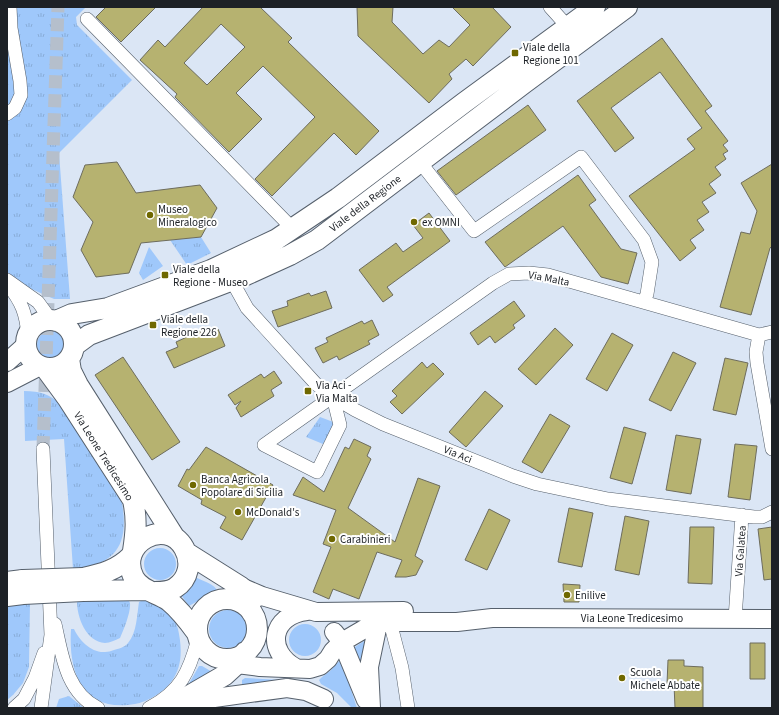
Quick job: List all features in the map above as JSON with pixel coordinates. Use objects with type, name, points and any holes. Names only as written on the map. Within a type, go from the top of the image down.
[{"type":"main road","name":"Viale della Regione","points":[[72,353],[89,335],[97,331],[232,281],[290,255],[317,240],[420,162],[585,20],[627,7]]},
{"type":"main road","name":"Viale della Regione","points":[[54,320],[72,314],[108,308],[211,270],[277,239],[338,198],[465,102],[541,59],[585,20]]},
{"type":"main road","points":[[7,362],[27,340],[35,326],[40,322],[54,320],[66,326],[74,339],[72,353],[61,366],[54,369],[43,368],[7,383]]},
{"type":"main road","points":[[27,340],[28,354],[32,361],[43,368]]},
{"type":"main road","name":"Via Leone Tredicesimo","points":[[72,353],[71,371],[78,385],[175,538]]},
{"type":"main road","name":"Via Leone Tredicesimo","points":[[43,368],[68,399],[133,500],[137,528],[132,553]]},
{"type":"main road","points":[[15,588],[83,585],[165,592],[175,589],[188,573],[188,553],[183,544],[175,538],[166,534],[156,534],[147,537],[138,543],[123,564],[83,585]]},
{"type":"main road","points":[[132,553],[130,564],[135,580],[141,586],[169,602],[180,612],[198,636],[206,651],[213,655],[234,658],[260,667],[310,669],[320,666],[328,659],[336,642],[366,628],[384,623],[457,622],[492,618]]},
{"type":"main road","points":[[188,553],[244,595],[311,611],[327,620],[336,642],[370,708]]},
{"type":"main road","points":[[172,708],[187,697],[225,675],[234,658],[251,645],[255,637],[255,619],[244,605],[236,601],[244,595]]},
{"type":"main road","points":[[198,636],[197,623],[201,613],[208,606],[217,601],[244,595]]},
{"type":"main road","points":[[330,703],[298,669],[287,663],[280,655],[276,645],[276,635],[280,625],[287,617],[296,612],[458,611],[492,618]]},
{"type":"main road","name":"Via Leone Tredicesimo","points":[[492,618],[772,619]]},
{"type":"main road","points":[[370,708],[369,667],[384,623]]},
{"type":"main road","points":[[182,708],[207,699],[287,688],[306,691],[330,703]]},
{"type":"street","points":[[7,114],[15,108],[21,95],[11,28],[10,7]]},
{"type":"street","points":[[550,7],[585,20]]},
{"type":"street","points":[[87,19],[293,229]]},
{"type":"street","points":[[420,162],[474,231],[581,157],[644,240],[652,262],[647,294],[644,302]]},
{"type":"street","name":"Via Malta","points":[[333,397],[340,425],[317,472],[264,445],[493,283],[509,274],[529,273],[548,275],[766,334]]},
{"type":"street","points":[[7,280],[38,302],[54,320]]},
{"type":"street","name":"Via Aci","points":[[232,281],[247,308],[316,384],[333,397],[383,424],[513,476],[537,484],[608,499],[742,515]]},
{"type":"street","points":[[7,284],[23,308],[27,340]]},
{"type":"street","points":[[766,334],[756,352],[772,449]]},
{"type":"street","points":[[42,708],[51,635],[43,449]]},
{"type":"street","name":"Via Galatea","points":[[735,619],[742,515],[762,517],[772,512]]},
{"type":"street","points":[[50,605],[66,669],[79,695],[98,708]]},
{"type":"street","points":[[384,623],[402,668],[408,708]]},
{"type":"street","points":[[14,708],[24,699],[35,678],[51,635]]},
{"type":"street","points":[[149,708],[165,698],[179,685],[191,664],[198,636]]},
{"type":"green space","points":[[7,7],[86,7],[76,17],[77,25],[132,80],[59,153],[70,299],[54,299],[27,287],[7,272]]},
{"type":"green space","points":[[201,237],[211,253],[187,265],[170,240]]},
{"type":"green space","points":[[149,247],[163,266],[143,280],[139,273]]},
{"type":"green space","points":[[51,331],[61,335],[65,345],[61,355],[51,359],[41,355],[37,345],[41,335]]},
{"type":"green space","points":[[24,391],[44,394],[61,404],[121,498],[124,527],[118,548],[111,556],[89,567],[73,569],[64,439],[25,441]]},
{"type":"green space","points":[[320,417],[336,423],[323,444],[306,437]]},
{"type":"green space","points":[[157,548],[163,548],[172,552],[176,564],[172,576],[163,580],[157,580],[148,576],[144,567],[144,561],[148,552]]},
{"type":"green space","points":[[195,577],[212,585],[218,592],[208,595],[189,606],[181,595],[190,587]]},
{"type":"green space","points":[[127,597],[130,603],[129,611],[120,638],[105,643],[92,638],[87,633],[80,619],[77,598]]},
{"type":"green space","points":[[143,600],[159,606],[169,614],[176,624],[181,650],[178,670],[168,686],[155,696],[145,701],[135,704],[117,705],[103,702],[91,696],[82,686],[76,674],[72,661],[71,629],[74,629],[86,645],[100,652],[121,648],[131,639],[136,623],[139,602]]},
{"type":"green space","points":[[7,603],[30,603],[29,667],[23,683],[7,700]]},
{"type":"green space","points":[[224,610],[232,610],[242,615],[246,622],[246,636],[242,643],[232,648],[224,648],[214,643],[212,640],[209,633],[209,625],[214,615],[217,613]]},
{"type":"green space","points":[[302,624],[308,624],[318,631],[321,640],[320,646],[314,653],[308,656],[302,656],[292,649],[289,643],[289,637],[296,627]]},
{"type":"green space","points":[[367,639],[361,674],[352,649]]},
{"type":"green space","points":[[341,659],[357,708],[352,708],[337,693],[321,684],[319,680]]},
{"type":"green space","points":[[199,666],[202,666],[214,673],[187,687]]},
{"type":"green space","points":[[245,678],[281,680],[242,685],[242,680]]},
{"type":"green space","points":[[69,696],[84,708],[56,708],[59,699]]},
{"type":"building","points":[[106,7],[156,7],[121,42],[96,17]]},
{"type":"building","points":[[203,7],[260,7],[292,38],[288,42],[379,131],[356,155],[334,133],[272,196],[255,179],[315,117],[263,66],[236,93],[262,119],[229,152],[175,97],[177,94],[140,60],[158,40],[165,47]],"holes":[[[221,24],[245,47],[207,85],[184,63]]]},
{"type":"building","points":[[357,7],[393,7],[392,22],[423,54],[439,40],[449,47],[470,25],[452,7],[492,7],[511,27],[473,66],[466,59],[449,74],[452,79],[429,103],[358,36]]},
{"type":"building","points":[[662,38],[712,106],[705,111],[728,141],[723,145],[728,151],[723,154],[726,159],[715,167],[721,175],[709,184],[716,193],[702,202],[709,212],[697,220],[704,230],[690,240],[696,248],[680,261],[629,196],[695,149],[687,139],[702,128],[660,72],[611,108],[634,138],[615,152],[577,101]]},
{"type":"building","points":[[528,105],[546,130],[456,195],[437,171]]},
{"type":"building","name":"Museo Mineralogico","points":[[117,162],[136,193],[200,185],[217,208],[201,237],[141,243],[129,273],[96,277],[81,250],[93,222],[73,197],[85,165]]},
{"type":"building","points":[[772,164],[772,246],[770,248],[751,315],[720,307],[741,232],[750,234],[757,211],[741,183]]},
{"type":"building","points":[[578,175],[596,200],[589,205],[621,249],[637,253],[628,284],[601,277],[563,226],[505,267],[485,242]]},
{"type":"building","points":[[429,213],[450,241],[387,287],[393,295],[383,302],[359,270],[396,243],[403,252],[423,238],[413,225]]},
{"type":"building","points":[[326,291],[332,308],[278,327],[272,311],[288,306],[287,301],[309,293],[311,296]]},
{"type":"building","points":[[514,301],[525,316],[513,325],[515,328],[495,343],[490,336],[478,345],[470,333]]},
{"type":"building","points":[[372,320],[379,335],[368,341],[370,344],[339,360],[337,356],[323,363],[315,348],[328,342],[326,338],[362,321],[364,324]]},
{"type":"building","points":[[555,328],[573,345],[536,385],[518,369]]},
{"type":"building","points":[[218,329],[225,346],[174,368],[166,352],[178,347],[176,342],[200,331],[202,336]]},
{"type":"building","points":[[612,333],[633,345],[607,391],[586,379]]},
{"type":"building","points":[[673,352],[696,363],[671,411],[649,400]]},
{"type":"building","points":[[123,357],[180,442],[152,460],[95,375]]},
{"type":"building","points":[[725,358],[748,363],[736,415],[713,410]]},
{"type":"building","points":[[422,362],[427,368],[433,363],[444,374],[402,414],[390,402],[397,396],[392,391]]},
{"type":"building","points":[[274,371],[282,383],[271,390],[274,396],[241,417],[236,408],[241,401],[235,405],[228,395],[261,374],[264,378]]},
{"type":"building","points":[[485,391],[503,406],[466,447],[449,432]]},
{"type":"building","points":[[550,414],[570,426],[542,473],[522,462]]},
{"type":"building","points":[[624,427],[646,433],[632,484],[610,478]]},
{"type":"building","points":[[676,435],[701,439],[691,494],[666,490]]},
{"type":"building","points":[[354,439],[371,447],[367,456],[371,459],[348,508],[395,542],[418,478],[440,486],[415,556],[423,561],[416,575],[395,577],[402,560],[377,552],[359,599],[333,589],[329,599],[313,592],[331,547],[323,544],[336,510],[293,495],[303,477],[324,492],[345,447],[349,449]]},
{"type":"building","points":[[735,444],[757,446],[750,500],[728,497]]},
{"type":"building","points":[[206,447],[273,485],[242,540],[220,528],[226,517],[201,504],[202,500],[178,486],[187,469],[189,470]]},
{"type":"building","points":[[569,508],[593,513],[582,567],[558,562]]},
{"type":"building","points":[[489,509],[510,520],[487,570],[465,560]]},
{"type":"building","points":[[625,516],[649,521],[639,575],[615,570]]},
{"type":"building","points":[[690,527],[714,527],[712,584],[688,583]]},
{"type":"building","points":[[772,527],[772,579],[764,580],[758,529]]},
{"type":"building","points":[[563,584],[580,585],[579,602],[564,602]]},
{"type":"building","points":[[750,643],[765,643],[765,679],[750,679]]},
{"type":"building","points":[[668,660],[684,660],[684,666],[703,667],[703,708],[675,708],[674,684],[667,684]]},
{"type":"tunnel","points":[[43,449],[58,7]]},
{"type":"place","name":"Viale della Regione 101","points":[[515,53]]},
{"type":"place","name":"Museo Mineralogico","points":[[150,215]]},
{"type":"place","name":"ex OMNI","points":[[414,222]]},
{"type":"place","name":"Viale della Regione - Museo","points":[[165,275]]},
{"type":"place","name":"Viale della Regione 226","points":[[153,325]]},
{"type":"place","name":"Via Aci - Via Malta","points":[[308,391]]},
{"type":"place","name":"Banca Agricola Popolare di Sicilia","points":[[193,485]]},
{"type":"place","name":"McDonald's","points":[[238,512]]},
{"type":"place","name":"Carabinieri","points":[[332,539]]},
{"type":"place","name":"Enilive","points":[[567,595]]},
{"type":"place","name":"Scuola Michele Abbate","points":[[622,678]]}]
